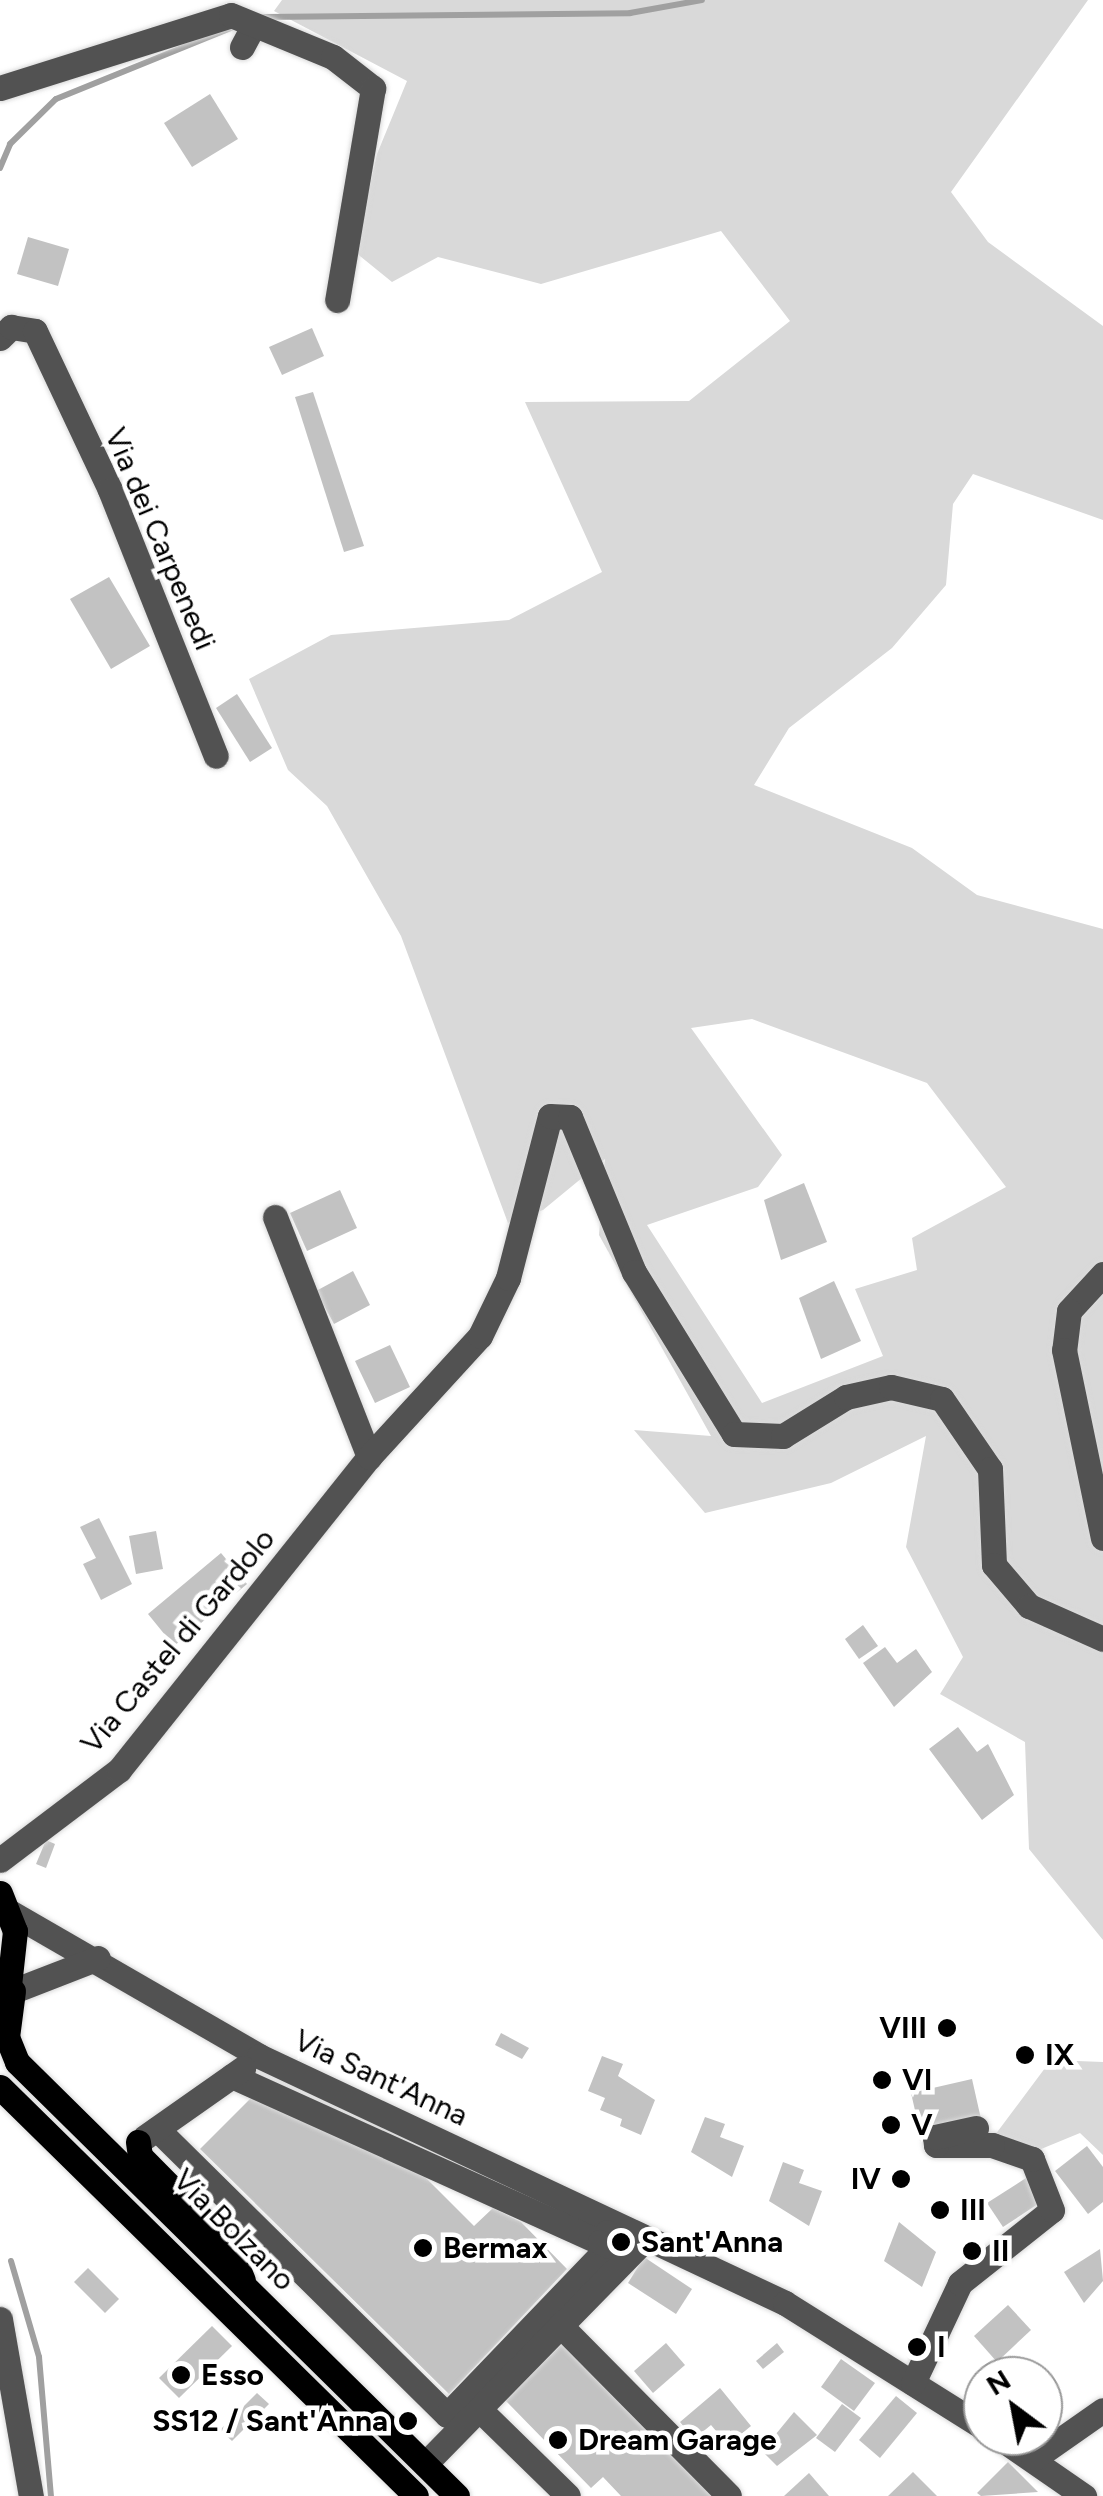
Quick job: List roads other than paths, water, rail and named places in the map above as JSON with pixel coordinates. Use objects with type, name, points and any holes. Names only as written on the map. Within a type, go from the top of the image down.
[{"type":"main road","name":"Via Bolzano","points":[[5,1902],[12,1991],[7,2037],[17,2062],[456,2496]]},
{"type":"main road","points":[[0,2017],[12,1991]]},
{"type":"main road","name":"Via Bolzano","points":[[0,2086],[404,2492]]},
{"type":"main road","points":[[148,2136],[140,2156],[230,2246],[247,2290]]},
{"type":"street","points":[[0,88],[242,30],[333,56],[373,88],[337,300]]},
{"type":"street","name":"Via dei Carpenedi","points":[[0,338],[11,327],[34,331],[110,490],[216,756]]},
{"type":"street","name":"Via Castel di Gardolo","points":[[5,1848],[119,1770],[368,1457],[480,1336],[508,1278],[536,1146],[550,1116],[570,1117],[634,1272],[734,1434],[782,1436],[846,1397],[892,1387],[942,1399],[990,1469],[994,1566],[1029,1606],[1103,1639]]},
{"type":"street","points":[[275,1217],[368,1457]]},
{"type":"street","points":[[1103,1274],[1069,1311],[1064,1350],[1103,1538]]},
{"type":"street","name":"Via Sant'Anna","points":[[5,1902],[259,2056],[607,2233],[646,2238],[785,2303],[963,2414]]},
{"type":"street","points":[[12,1991],[98,1958]]},
{"type":"street","points":[[232,2076],[607,2233],[609,2246],[447,2415],[148,2136],[259,2056]]},
{"type":"street","points":[[913,2382],[960,2282],[1052,2210],[1032,2159],[992,2145],[936,2144],[935,2137],[976,2128]]},
{"type":"street","points":[[424,2464],[646,2238]]},
{"type":"street","points":[[0,2319],[31,2496]]},
{"type":"street","points":[[560,2325],[729,2496]]},
{"type":"street","points":[[479,2409],[568,2496]]},
{"type":"street","points":[[1033,2458],[1103,2410]]},
{"type":"street","points":[[1030,2456],[1084,2496]]},
{"type":"waterway","points":[[264,17],[630,13],[702,0]]},
{"type":"waterway","points":[[0,168],[10,144],[56,99],[238,25]]},
{"type":"waterway","points":[[11,2261],[39,2357],[51,2496]]},
{"type":"place","name":"VIII","points":[[947,2028]]},
{"type":"place","name":"IX","points":[[1025,2055]]},
{"type":"place","name":"VI","points":[[882,2080]]},
{"type":"place","name":"V","points":[[891,2125]]},
{"type":"place","name":"IV","points":[[901,2179]]},
{"type":"place","name":"III","points":[[940,2210]]},
{"type":"place","name":"Sant'Anna","points":[[621,2242]]},
{"type":"place","name":"Bermax","points":[[423,2248]]},
{"type":"place","name":"II","points":[[972,2251]]},
{"type":"place","name":"I","points":[[917,2347]]},
{"type":"place","name":"Esso","points":[[181,2375]]},
{"type":"place","name":"SS12 / Sant'Anna","points":[[408,2421]]},
{"type":"place","name":"Dream Garage","points":[[558,2440]]}]
